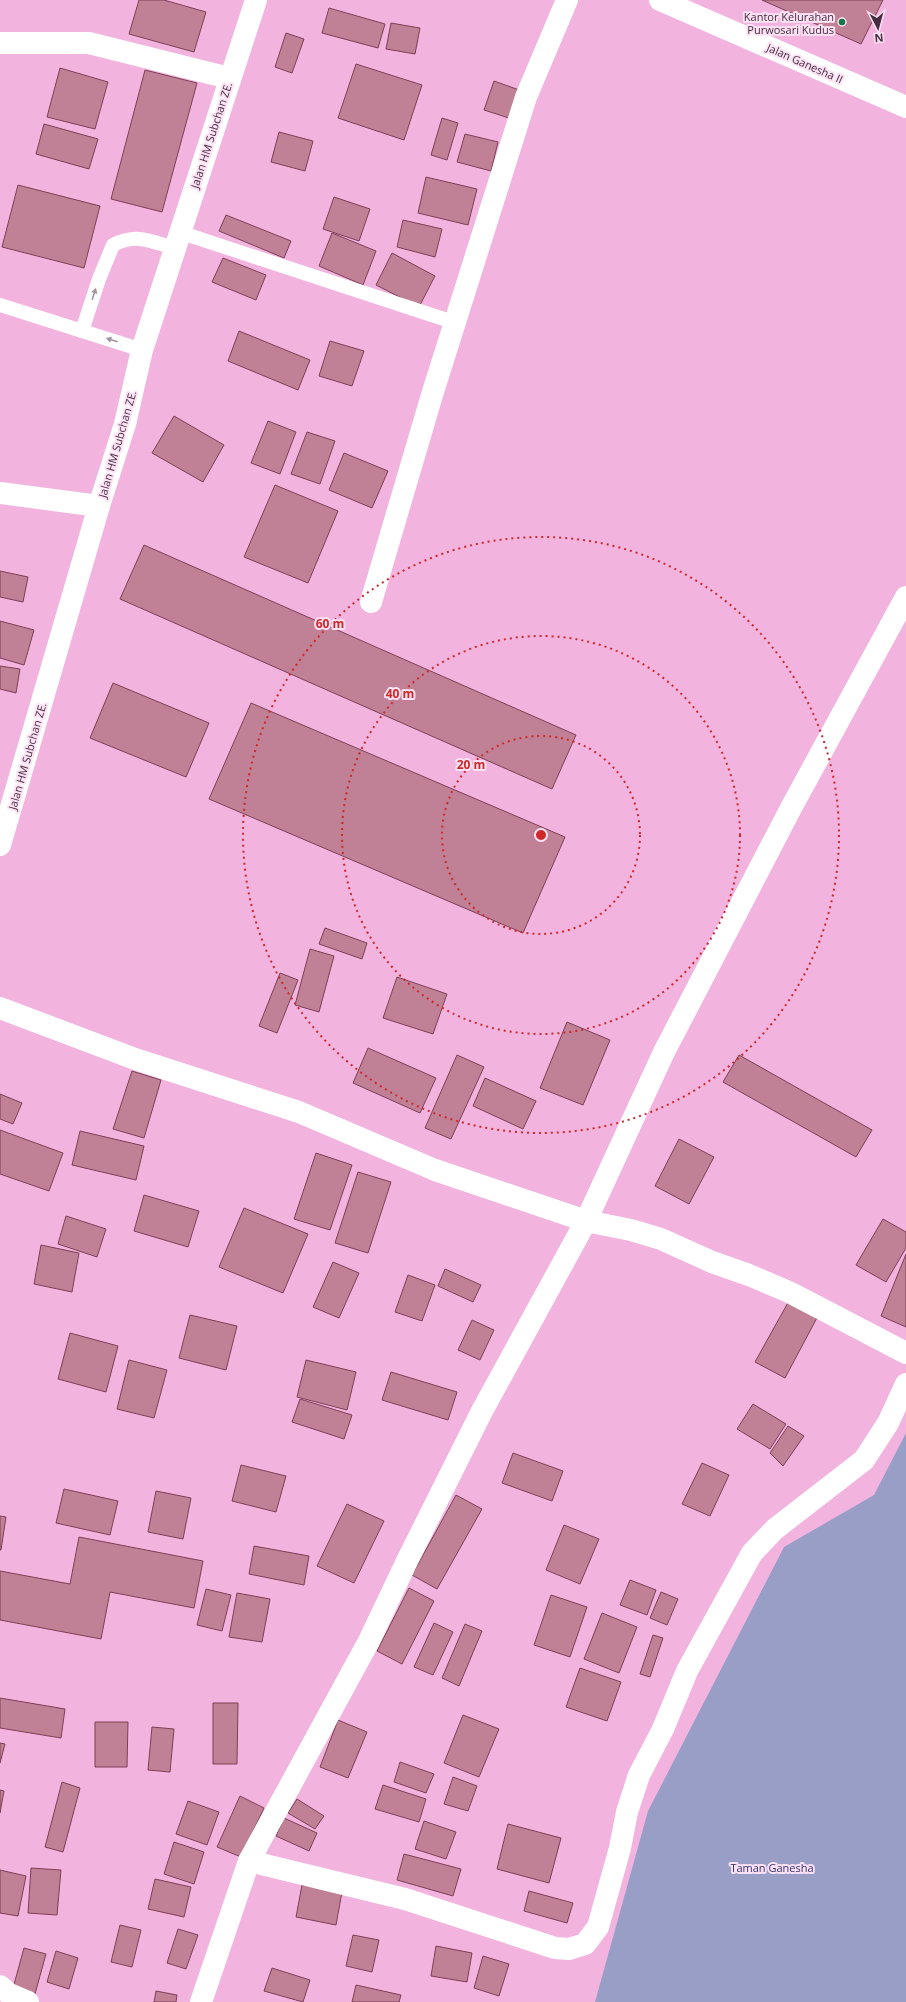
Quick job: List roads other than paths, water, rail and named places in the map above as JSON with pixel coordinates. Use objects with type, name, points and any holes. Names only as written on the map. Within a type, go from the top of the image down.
[{"type":"street","name":"Jalan HM Subchan ZE.","points":[[0,845],[99,506],[125,424],[142,350],[229,78],[256,0]]},
{"type":"street","points":[[371,602],[526,97],[567,0]]},
{"type":"street","name":"Jalan Ganesha II","points":[[660,0],[906,107]]},
{"type":"street","points":[[0,43],[89,43],[229,78]]},
{"type":"street","points":[[0,493],[99,506]]},
{"type":"street","points":[[200,2002],[249,1861],[369,1641],[411,1552],[482,1411],[586,1221],[664,1052],[791,808],[906,597]]},
{"type":"street","points":[[0,1008],[135,1059],[299,1112],[435,1170],[586,1221],[631,1230],[661,1239],[712,1262],[749,1275],[789,1292],[906,1353]]},
{"type":"street","points":[[249,1861],[405,1899],[555,1948],[569,1949],[585,1944],[598,1927],[620,1848],[627,1812],[639,1775],[663,1729],[687,1671],[752,1554],[775,1530],[864,1460],[888,1423],[906,1384]]},
{"type":"street","points":[[0,1986],[9,1994],[28,2002]]},
{"type":"lane","points":[[82,331],[99,279],[113,245],[126,238],[177,240],[456,323]]},
{"type":"lane","points":[[0,305],[142,350]]},
{"type":"place","name":"Kantor Kelurahan Purwosari Kudus","points":[[842,22]]},
{"type":"park label","name":"Taman Ganesha","points":[[772,1867]]}]
